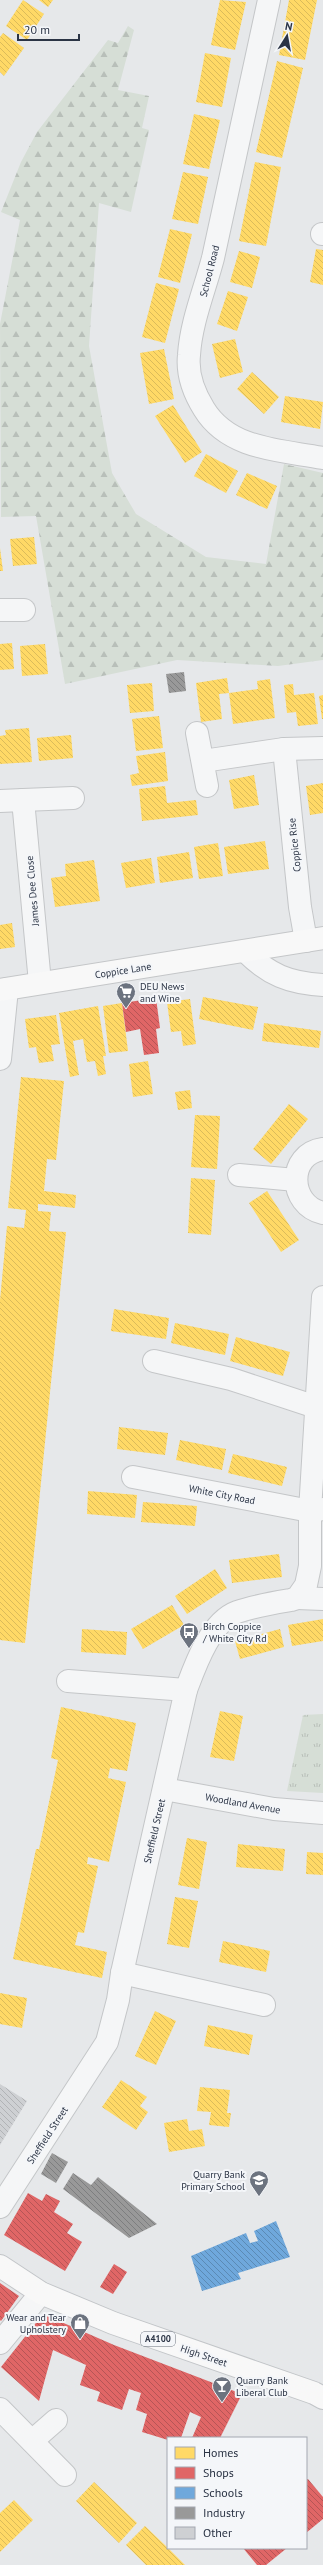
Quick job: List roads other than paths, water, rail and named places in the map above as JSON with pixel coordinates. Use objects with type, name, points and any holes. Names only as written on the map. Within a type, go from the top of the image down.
[{"type":"main road","name":"Coppice Lane","points":[[3,989],[315,939]]},
{"type":"main road","name":"High Street","points":[[0,2266],[41,2293],[113,2323],[314,2393],[323,2398]]},
{"type":"street","name":"School Road","points":[[269,0],[212,259],[192,338],[189,369],[194,389],[204,410],[224,432],[250,444],[323,458]]},
{"type":"street","points":[[0,610],[24,610]]},
{"type":"street","points":[[197,734],[207,786]]},
{"type":"street","points":[[203,761],[284,749],[323,748]]},
{"type":"street","name":"Coppice Rise","points":[[284,749],[300,907],[315,939]]},
{"type":"street","points":[[0,801],[73,798]]},
{"type":"street","name":"James Dee Close","points":[[22,800],[40,983]]},
{"type":"street","points":[[245,951],[262,968],[277,976],[306,984],[323,985]]},
{"type":"street","points":[[0,1059],[3,989]]},
{"type":"street","points":[[323,1148],[307,1156],[298,1167],[296,1180],[298,1193],[305,1204],[323,1213]]},
{"type":"street","points":[[239,1175],[296,1180]]},
{"type":"street","points":[[297,1598],[306,1586],[310,1566],[316,1510],[323,1297]]},
{"type":"street","points":[[154,1361],[230,1379],[320,1406]]},
{"type":"street","name":"White City Road","points":[[133,1477],[316,1510]]},
{"type":"street","points":[[68,1681],[186,1690],[197,1659],[209,1639],[226,1619],[236,1612],[297,1598],[323,1599]]},
{"type":"street","name":"Sheffield Street","points":[[0,2207],[107,2042],[118,2000],[122,1973],[186,1690]]},
{"type":"street","name":"Woodland Avenue","points":[[164,1789],[274,1809],[323,1813]]},
{"type":"street","points":[[122,1973],[264,2005]]},
{"type":"street","points":[[0,2343],[41,2293]]},
{"type":"street","points":[[0,2409],[65,2475]]},
{"type":"street","points":[[32,2441],[56,2420]]},
{"type":"place","name":"DEU News and Wine","points":[[126,1009]]},
{"type":"place","name":"Birch Coppice / White City Rd","points":[[189,1649]]},
{"type":"place","name":"Quarry Bank Primary School","points":[[259,2197]]},
{"type":"place","name":"Wear and Tear Upholstery","points":[[80,2340]]},
{"type":"place","name":"Quarry Bank Liberal Club","points":[[222,2403]]}]
